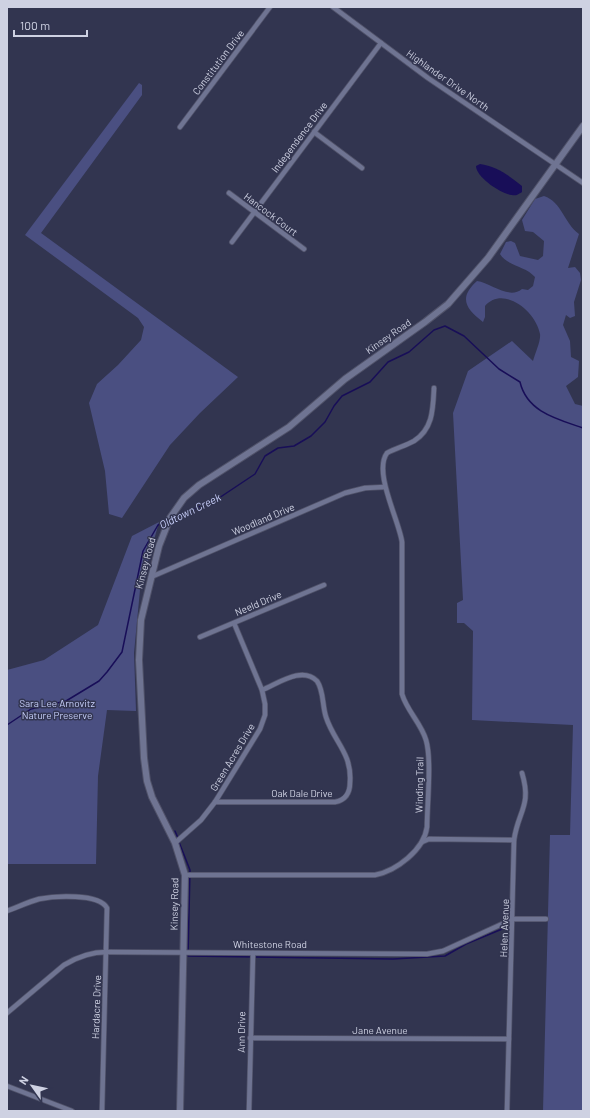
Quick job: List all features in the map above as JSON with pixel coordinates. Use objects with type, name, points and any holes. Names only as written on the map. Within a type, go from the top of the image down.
[{"type":"street","name":"Constitution Drive","points":[[180,128],[270,7]]},
{"type":"street","name":"Highlander Drive North","points":[[333,7],[429,79],[583,183]]},
{"type":"street","name":"Independence Drive","points":[[232,242],[381,43]]},
{"type":"street","name":"Kinsey Road","points":[[180,1111],[185,875],[176,843],[152,797],[144,767],[139,645],[141,620],[151,577],[166,527],[172,514],[184,498],[199,485],[289,427],[345,379],[448,304],[477,273],[583,126]]},
{"type":"street","points":[[314,132],[362,168]]},
{"type":"street","name":"Hancock Court","points":[[228,192],[304,249]]},
{"type":"street","points":[[385,487],[385,457],[389,452],[414,441],[426,429],[433,415],[434,388]]},
{"type":"street","name":"Woodland Drive","points":[[151,577],[345,493],[365,488],[385,487]]},
{"type":"street","name":"Winding Trail","points":[[385,487],[400,527],[402,542],[402,694],[406,705],[424,733],[427,744],[427,828],[422,842]]},
{"type":"street","name":"Neeld Drive","points":[[200,637],[324,585]]},
{"type":"street","name":"Green Acres Drive","points":[[176,843],[201,820],[215,802],[263,723],[266,709],[262,690],[234,623]]},
{"type":"street","name":"Oak Dale Drive","points":[[215,802],[335,802],[344,799],[349,792],[351,776],[349,761],[326,717],[317,681],[309,675],[300,674],[262,690]]},
{"type":"street","name":"Helen Avenue","points":[[507,1111],[514,840],[526,798],[526,786],[522,773]]},
{"type":"street","points":[[185,875],[375,875],[396,867],[422,842],[429,839],[514,840]]},
{"type":"street","name":"Hardacre Drive","points":[[7,911],[39,900],[53,897],[95,899],[104,904],[108,913],[102,1111]]},
{"type":"street","name":"Whitestone Road","points":[[7,1013],[68,962],[85,955],[107,952],[435,953],[453,947],[513,919],[546,919]]},
{"type":"street","name":"Ann Drive","points":[[249,1111],[253,953]]},
{"type":"street","name":"Jane Avenue","points":[[250,1038],[509,1038]]},
{"type":"street","points":[[7,1086],[72,1111]]},
{"type":"green space","points":[[139,83],[142,85],[142,95],[41,233],[238,377],[200,413],[170,445],[122,518],[109,514],[105,471],[89,403],[97,384],[118,365],[141,340],[144,327],[138,318],[25,235]]},
{"type":"green space","points":[[544,196],[555,203],[579,234],[568,268],[575,267],[580,273],[581,280],[574,302],[575,316],[570,318],[566,315],[563,325],[570,341],[571,357],[579,361],[578,377],[566,386],[575,404],[583,406],[583,1111],[543,1111],[550,835],[570,835],[573,725],[472,720],[473,631],[464,623],[457,623],[457,603],[463,600],[453,413],[468,371],[512,341],[533,361],[540,337],[537,325],[532,317],[526,309],[518,304],[501,298],[492,300],[485,306],[485,317],[483,322],[469,308],[466,303],[466,298],[471,287],[477,281],[511,293],[522,289],[528,290],[533,286],[535,277],[531,273],[507,261],[500,254],[506,242],[511,241],[515,243],[520,256],[538,260],[543,256],[544,241],[533,232],[525,231],[522,220],[535,199]]},
{"type":"green space","name":"Sara Lee Arnovitz Nature Preserve","points":[[159,522],[140,590],[134,653],[136,711],[107,710],[98,776],[96,864],[7,864],[7,670],[44,660],[98,625],[132,536]]},
{"type":"shaded area","points":[[480,164],[492,167],[508,175],[522,186],[522,192],[517,195],[512,195],[492,186],[477,171],[476,166]]},
{"type":"waterway","name":"Oldtown Creek","points":[[174,518],[219,498],[255,474],[265,456],[278,448],[294,446],[311,436],[325,422],[334,406],[342,396],[370,382],[388,362],[409,352],[434,330],[445,326],[464,336],[499,369],[520,382],[529,401],[544,413],[583,428]]},
{"type":"waterway","name":"Oldtown Creek","points":[[7,725],[31,709],[66,701],[99,681],[107,672],[122,652],[143,551],[158,525],[167,521]]},
{"type":"waterway","points":[[175,831],[178,838]]},
{"type":"waterway","points":[[179,842],[190,870],[188,956],[393,959],[445,956],[466,944],[507,927]]}]
